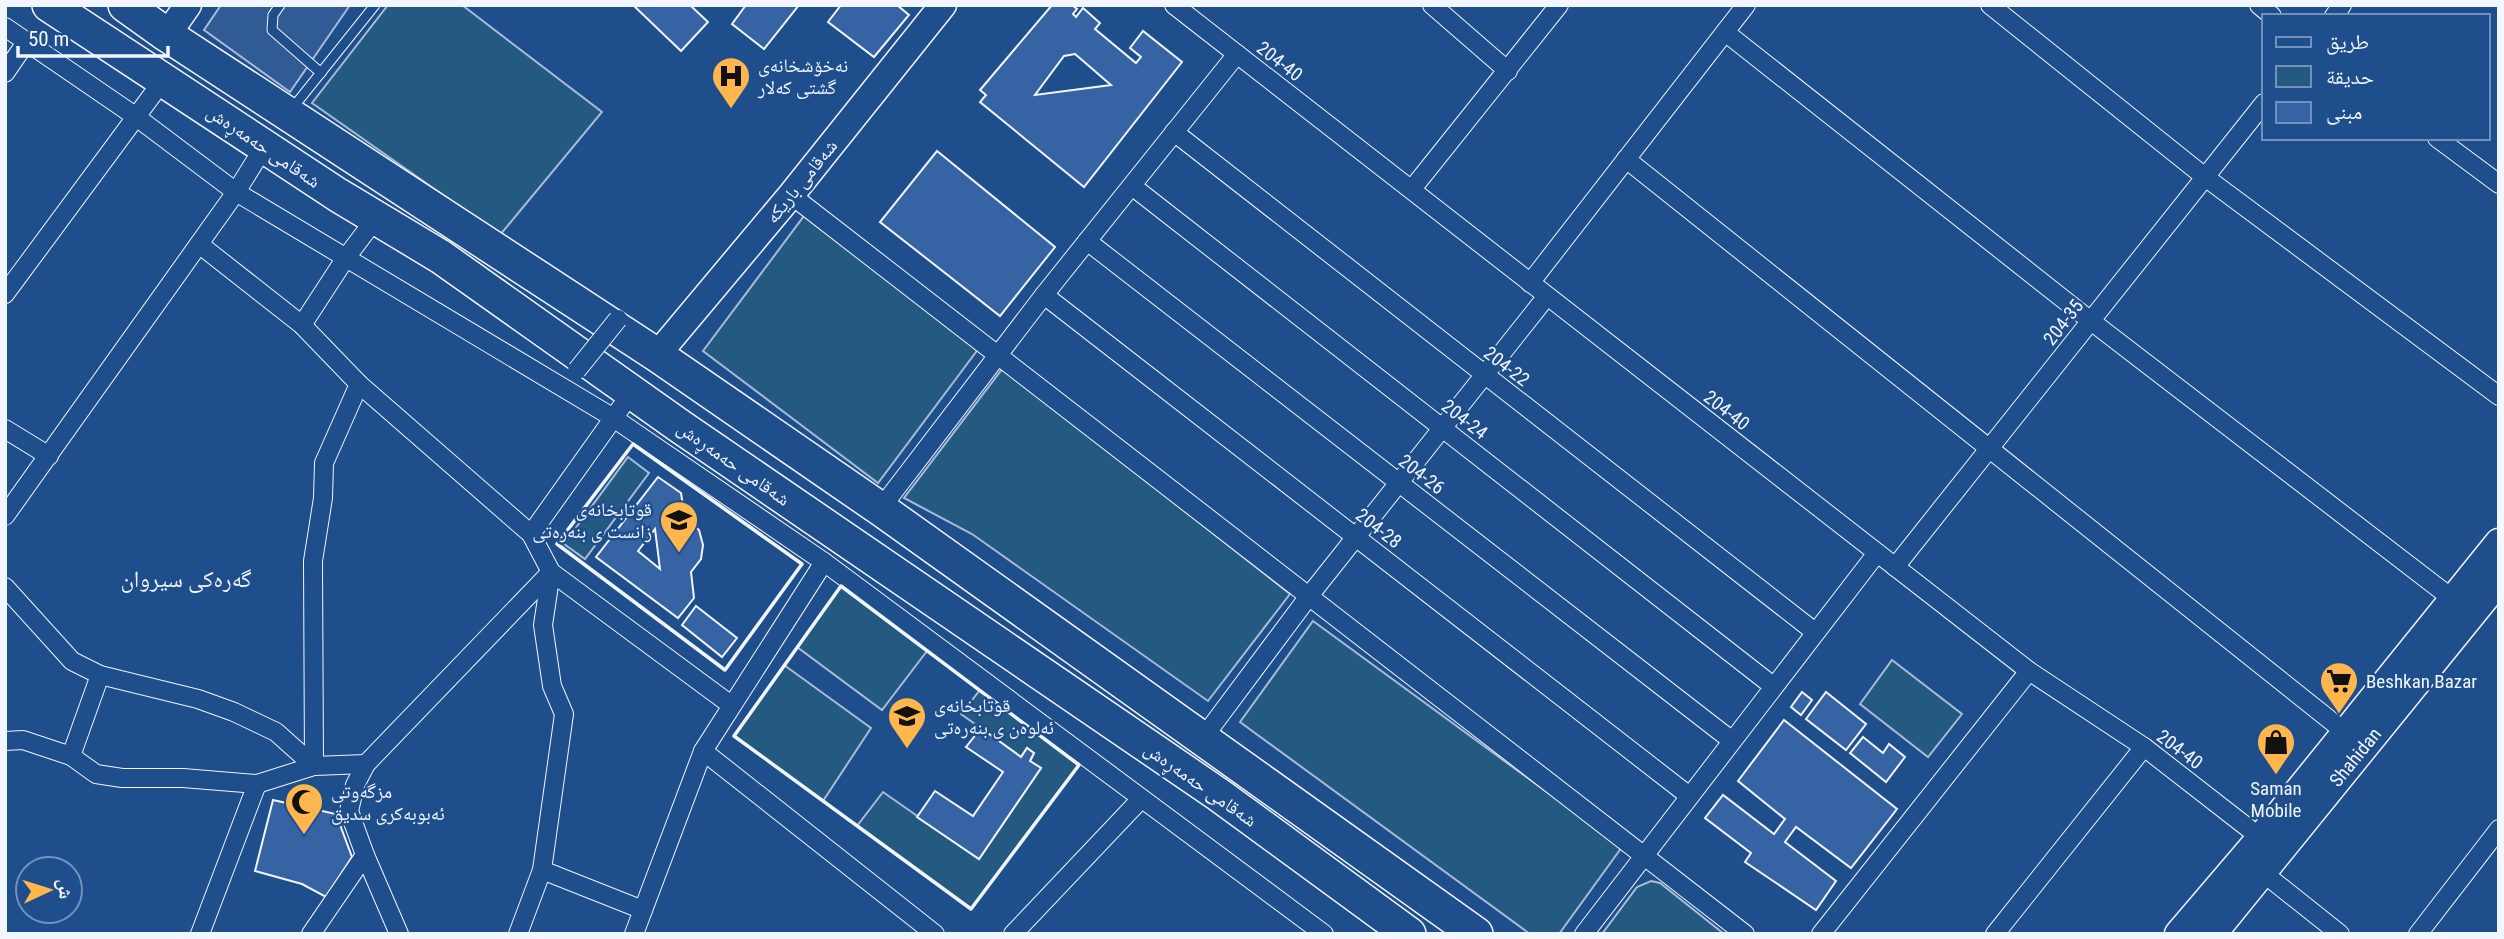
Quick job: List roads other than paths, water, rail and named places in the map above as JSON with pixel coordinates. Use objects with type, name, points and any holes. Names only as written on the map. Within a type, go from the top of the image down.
[{"type":"highway","name":"شەقامی حەمەڕەش","points":[[50,5],[264,147],[441,257],[622,405],[923,594],[1219,795],[1409,934]]},
{"type":"highway","points":[[88,32],[107,5]]},
{"type":"highway","name":"شەقامی حەمەڕەش","points":[[125,5],[657,355],[953,559],[1476,934]]},
{"type":"highway","points":[[923,594],[953,559]]},
{"type":"main road","points":[[2179,934],[2261,838],[2499,543]]},
{"type":"main road","name":"Shahidan","points":[[2212,934],[2499,580]]},
{"type":"street","points":[[167,35],[188,5]]},
{"type":"street","name":"شەقامی باریکە","points":[[657,355],[791,195],[943,5]]},
{"type":"street","name":"204-40","points":[[1174,5],[2029,671],[2144,747],[2261,838]]},
{"type":"street","points":[[1432,5],[1508,71]]},
{"type":"street","points":[[1412,190],[1559,5]]},
{"type":"street","points":[[1530,283],[1745,5]]},
{"type":"street","points":[[1990,5],[2205,177],[2499,396]]},
{"type":"street","points":[[5,27],[135,116],[236,192],[345,259],[622,405],[824,562],[1324,934]]},
{"type":"street","points":[[1725,32],[2091,321],[2454,600]]},
{"type":"street","points":[[5,73],[27,41]]},
{"type":"street","points":[[882,510],[1044,295],[1237,54]]},
{"type":"street","points":[[5,294],[164,79]]},
{"type":"street","name":"204-35","points":[[1895,567],[2262,106]]},
{"type":"street","name":"204-22","points":[[1174,132],[1815,632]]},
{"type":"street","points":[[2440,140],[2499,184]]},
{"type":"street","points":[[5,516],[236,192],[264,147]]},
{"type":"street","points":[[1626,159],[2344,732]]},
{"type":"street","name":"204-24","points":[[1132,186],[1773,686]]},
{"type":"street","points":[[791,195],[1745,934]]},
{"type":"street","points":[[302,325],[345,259],[376,218]]},
{"type":"street","name":"204-26","points":[[1087,241],[1731,740]]},
{"type":"street","points":[[199,244],[302,325],[359,384],[531,534],[551,572],[731,705]]},
{"type":"street","name":"204-28","points":[[1044,295],[1688,795]]},
{"type":"street","points":[[1203,738],[1309,596],[1547,296]]},
{"type":"street","points":[[577,370],[618,319]]},
{"type":"street","points":[[314,766],[313,561],[323,498],[324,463],[359,384]]},
{"type":"street","points":[[531,534],[622,405]]},
{"type":"street","points":[[5,429],[49,456]]},
{"type":"street","points":[[1584,934],[1688,795],[1877,553]]},
{"type":"street","points":[[634,934],[703,751],[824,562]]},
{"type":"street","points":[[399,934],[349,811],[355,785],[366,764],[551,572]]},
{"type":"street","points":[[518,934],[542,870],[564,714],[552,686],[543,625],[551,572]]},
{"type":"street","points":[[5,587],[72,661],[100,675],[198,699],[234,712],[276,732],[314,766]]},
{"type":"street","points":[[1821,934],[2029,671]]},
{"type":"street","points":[[71,756],[100,675]]},
{"type":"street","points":[[5,741],[23,740],[71,756],[96,774],[122,778],[183,778],[257,784],[314,766],[366,764]]},
{"type":"street","points":[[1995,934],[2144,747]]},
{"type":"street","points":[[703,751],[934,934]]},
{"type":"street","points":[[200,934],[257,784]]},
{"type":"street","points":[[1013,934],[1141,799]]},
{"type":"street","points":[[2418,934],[2499,830]]},
{"type":"street","points":[[311,934],[365,855]]},
{"type":"street","points":[[542,870],[643,910]]},
{"type":"street","points":[[2262,872],[2340,934]]},
{"type":"lane","points":[[280,5],[273,15],[272,30],[321,73]]},
{"type":"lane","points":[[288,114],[375,5]]},
{"type":"place","name":"نەخۆشخانەی گشتی کەلار","points":[[731,110]]},
{"type":"place","name":"قوتابخانەی زانست ی بنەرەتی","points":[[679,554]]},
{"type":"place","name":"Beshkan Bazar","points":[[2339,715]]},
{"type":"place","name":"قوتابخانەی ئەلوەن ی بنەرەتی","points":[[907,750]]},
{"type":"place","name":"Saman Mobile","points":[[2276,776]]},
{"type":"place","name":"مزگەوتی ئەبوبەکری سدیق","points":[[304,836]]},
{"type":"district","name":"گەرەکی سیروان","points":[[186,579]]}]
